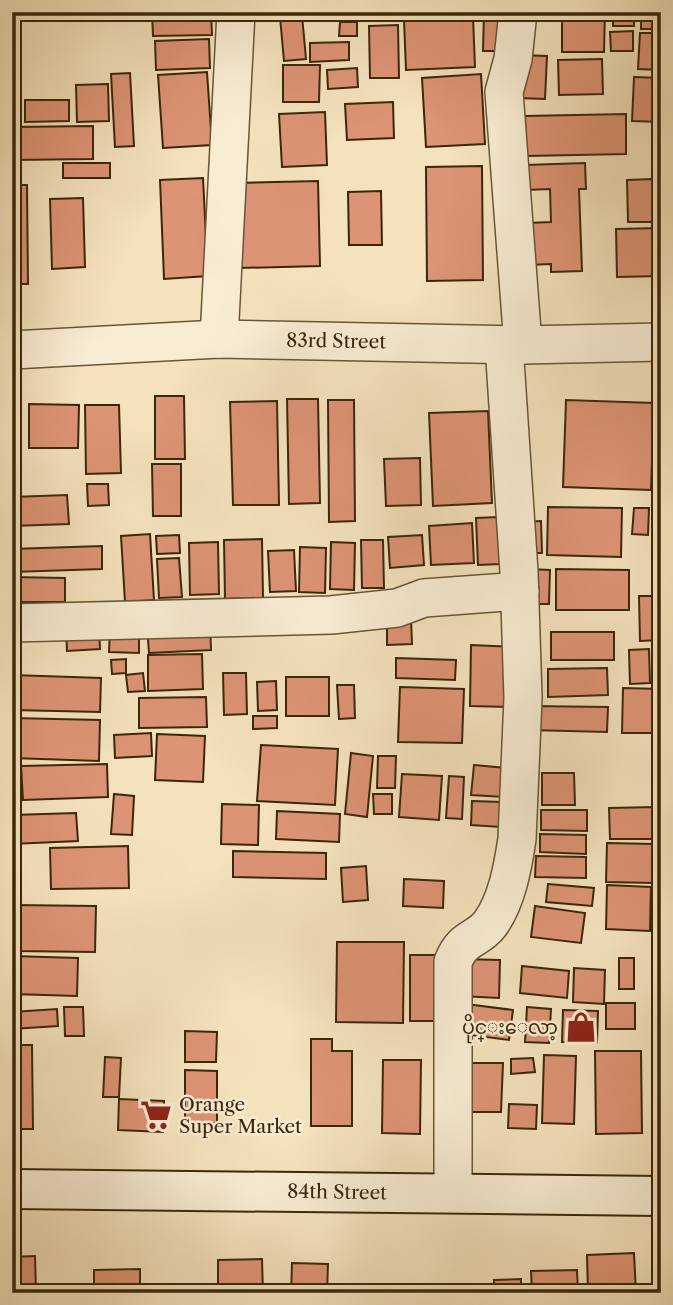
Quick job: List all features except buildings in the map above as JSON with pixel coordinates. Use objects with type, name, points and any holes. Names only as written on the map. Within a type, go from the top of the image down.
[{"type":"main road","name":"84th Street","points":[[12,1189],[661,1196]]},
{"type":"street","points":[[219,339],[236,12]]},
{"type":"street","points":[[453,1193],[453,962],[462,945],[490,923],[502,901],[517,839],[523,698],[504,92],[513,59],[518,12]]},
{"type":"street","name":"83rd Street","points":[[12,350],[219,339],[514,345],[661,342]]},
{"type":"street","points":[[12,623],[331,615],[397,608],[424,598],[520,591]]},
{"type":"place","name":"ပိုင္းေလာ့","points":[[581,1027]]},
{"type":"place","name":"Orange Super Market","points":[[156,1115]]}]
